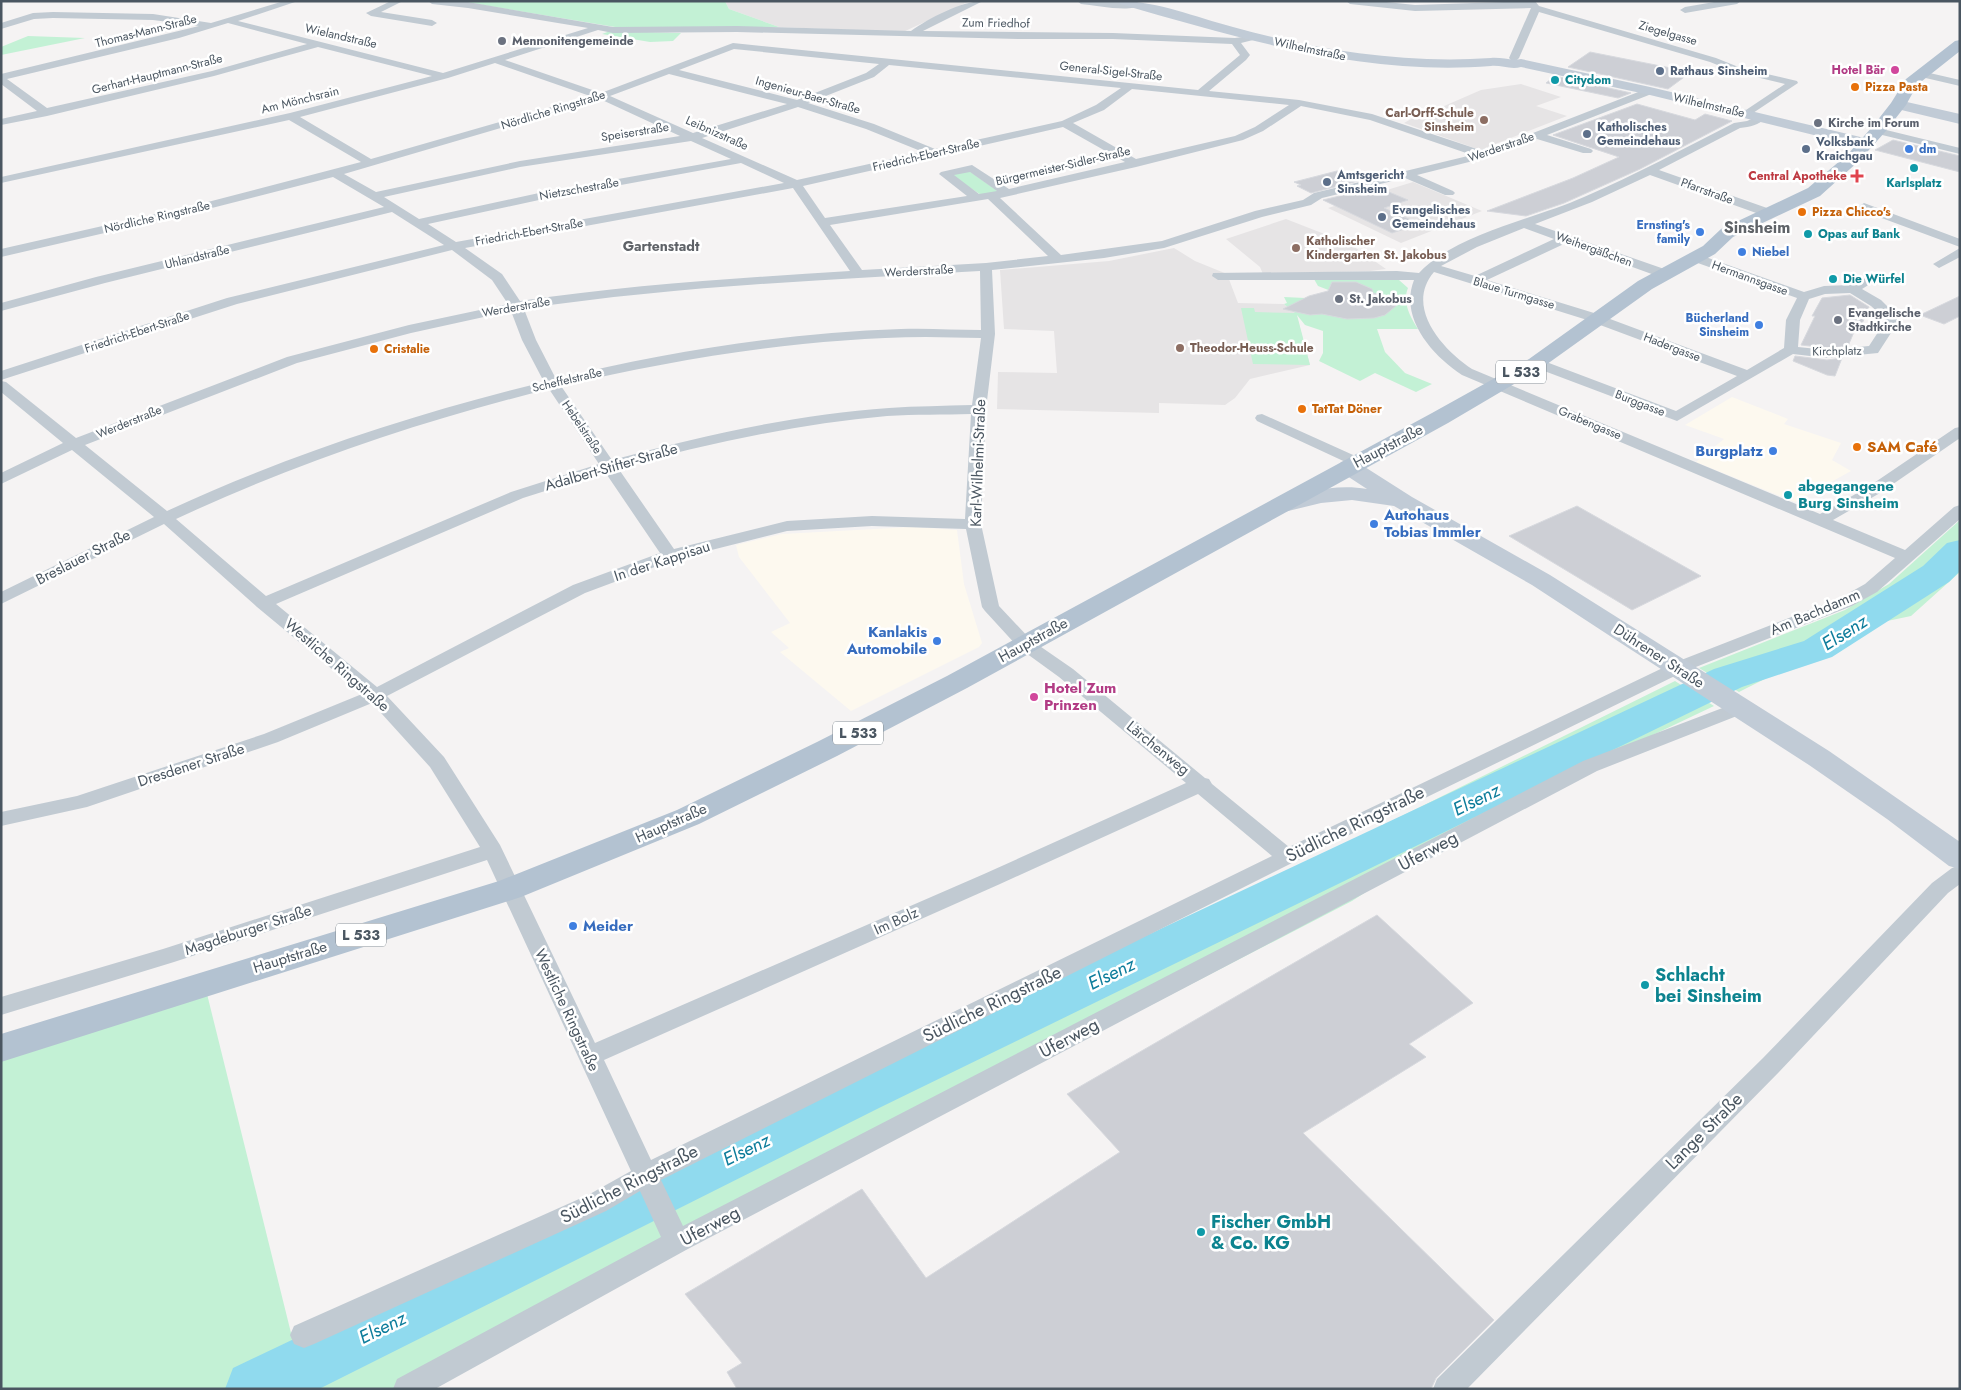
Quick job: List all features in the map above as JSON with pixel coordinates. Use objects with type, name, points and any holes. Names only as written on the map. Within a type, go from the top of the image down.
[{"type":"main road","name":"Wilhelmstraße","points":[[1131,3],[1322,54],[1368,61],[1424,64],[1500,62],[1511,65],[1517,61],[1753,116],[1872,137]]},
{"type":"main road","name":"Hauptstraße","points":[[1,1048],[510,889],[696,813],[827,749],[1280,506],[1498,385],[1536,363],[1597,318],[1664,274],[1709,250],[1727,234],[1814,192],[1854,157],[1872,137],[1911,82],[1960,44]]},
{"type":"main road","points":[[1901,98],[1955,118]]},
{"type":"main road","name":"Dührener Straße","points":[[1353,465],[1404,502],[1541,580],[1819,758],[1898,812],[1960,858]]},
{"type":"main road","points":[[1280,506],[1321,496],[1352,493],[1404,502]]},
{"type":"street","name":"Thomas-Mann-Straße","points":[[1,78],[102,55],[214,26],[294,1]]},
{"type":"street","points":[[399,1],[371,13],[432,23]]},
{"type":"street","name":"Zum Friedhof","points":[[432,1],[468,5],[600,28],[1113,36],[1235,42],[1254,37]]},
{"type":"street","points":[[914,33],[925,25],[979,1]]},
{"type":"street","points":[[1081,1],[1118,6],[1131,3]]},
{"type":"street","name":"Ziegelgasse","points":[[1350,1],[1415,8],[1533,5],[1714,60],[1738,70],[1793,83],[1753,116]]},
{"type":"street","points":[[1684,10],[1737,1]]},
{"type":"street","points":[[1517,61],[1533,5]]},
{"type":"street","points":[[1,26],[33,16],[53,15],[153,17],[214,26]]},
{"type":"street","name":"Wielandstraße","points":[[231,21],[444,76]]},
{"type":"street","name":"Am Mönchsrain","points":[[1,180],[291,116],[444,76],[571,35],[600,28]]},
{"type":"street","points":[[733,46],[732,42],[737,29]]},
{"type":"street","points":[[1202,92],[1244,58],[1243,50],[1235,42]]},
{"type":"street","name":"Gerhart-Hauptmann-Straße","points":[[1,122],[48,113],[214,74],[317,44]]},
{"type":"street","name":"General-Sigel-Straße","points":[[733,46],[1299,103],[1372,117],[1480,154]]},
{"type":"street","name":"Nördliche Ringstraße","points":[[1,253],[204,206],[370,163],[601,96],[733,46]]},
{"type":"street","name":"Leibnizstraße","points":[[495,60],[601,96],[796,184]]},
{"type":"street","name":"Speiserstraße","points":[[374,196],[520,164],[693,137],[800,104],[870,75],[888,61]]},
{"type":"street","name":"Ingenieur-Baer-Straße","points":[[671,71],[800,104],[895,135],[934,153]]},
{"type":"street","points":[[1921,74],[1960,83]]},
{"type":"street","name":"Thomas-Mann-Straße","points":[[1,78],[48,113]]},
{"type":"street","name":"Friedrich-Ebert-Straße","points":[[1,376],[232,301],[454,246],[796,184],[1065,123],[1091,114],[1111,103],[1131,85]]},
{"type":"street","name":"Werderstraße","points":[[1,479],[73,444],[292,360],[409,328],[516,306],[597,294],[698,284],[986,267],[1104,254],[1164,244],[1259,214],[1307,203],[1318,195],[1477,157],[1480,154],[1650,91]]},
{"type":"street","name":"Bürgermeister-Sidler-Straße","points":[[823,222],[1007,193],[1136,164],[1239,138],[1259,129],[1299,103]]},
{"type":"street","points":[[291,116],[370,163]]},
{"type":"street","points":[[1218,276],[1397,275],[1426,272],[1483,239],[1585,202],[1651,171],[1738,125],[1749,124],[1753,116]]},
{"type":"street","points":[[1065,123],[1136,164]]},
{"type":"street","points":[[1538,134],[1587,151]]},
{"type":"street","points":[[1872,137],[1960,151]]},
{"type":"street","name":"Nietzschestraße","points":[[417,223],[482,207],[572,189],[742,160]]},
{"type":"street","points":[[1007,193],[972,168],[945,174],[1017,219],[1058,259]]},
{"type":"street","name":"Pfarrstraße","points":[[1651,171],[1763,211]]},
{"type":"street","name":"Hebelstraße","points":[[334,173],[454,246],[497,277],[516,306],[529,340],[551,382],[670,555]]},
{"type":"street","points":[[1406,174],[1450,193]]},
{"type":"street","points":[[796,184],[858,274]]},
{"type":"street","points":[[1864,207],[1960,243]]},
{"type":"street","name":"Uhlandstraße","points":[[1,307],[101,280],[394,208]]},
{"type":"street","name":"Weihergäßchen","points":[[1524,224],[1664,274]]},
{"type":"street","points":[[1475,281],[1564,239]]},
{"type":"street","points":[[1939,264],[1960,252]]},
{"type":"street","name":"Hermannsgasse","points":[[1696,258],[1804,296]]},
{"type":"street","name":"Karl-Wilhelmi-Straße","points":[[986,267],[988,334],[979,409],[974,524],[991,607],[1025,644]]},
{"type":"street","name":"Blaue Turmgasse","points":[[1426,272],[1475,281],[1597,318]]},
{"type":"street","name":"Grabengasse","points":[[1426,272],[1416,292],[1416,306],[1426,330],[1440,351],[1450,361],[1468,372],[1908,557]]},
{"type":"street","points":[[1804,296],[1824,290],[1853,289],[1872,279]]},
{"type":"street","name":"Kirchplatz","points":[[1804,296],[1793,320],[1790,350],[1827,354],[1873,350],[1893,318],[1876,303],[1853,289]]},
{"type":"street","name":"Hadergasse","points":[[1597,318],[1748,375]]},
{"type":"street","name":"Scheffelstraße","points":[[165,516],[299,460],[429,416],[551,382],[640,364],[749,346],[891,334],[988,334]]},
{"type":"street","name":"Burggasse","points":[[1536,363],[1677,416],[1790,350]]},
{"type":"street","name":"Westliche Ringstraße","points":[[1,385],[165,516],[263,602],[375,695],[437,762],[493,850],[678,1242]]},
{"type":"street","name":"Adalbert-Stifter-Straße","points":[[263,602],[517,495],[608,466],[680,447],[808,422],[888,412],[979,409]]},
{"type":"street","points":[[1262,418],[1353,465]]},
{"type":"street","points":[[1819,521],[1874,490],[1960,431]]},
{"type":"street","name":"Am Bachdamm","points":[[1682,671],[1846,602],[1871,588],[1960,510]]},
{"type":"street","name":"Breslauer Straße","points":[[1,599],[96,549],[165,516]]},
{"type":"street","name":"In der Kappisau","points":[[375,695],[579,589],[670,555],[787,526],[872,522],[974,524]]},
{"type":"street","name":"Lärchenweg","points":[[1025,644],[1066,673],[1202,784],[1287,857]]},
{"type":"street","name":"Südliche Ringstraße","points":[[304,1335],[597,1203],[646,1175],[1287,857],[1682,671]]},
{"type":"street","name":"Dresdener Straße","points":[[1,819],[80,802],[207,760],[271,738],[375,695]]},
{"type":"street","name":"Uferweg","points":[[407,1389],[678,1242],[1590,766],[1733,704]]},
{"type":"street","name":"Im Bolz","points":[[589,1056],[992,879],[1202,784]]},
{"type":"street","name":"Magdeburger Straße","points":[[1,1006],[166,956],[493,850]]},
{"type":"street","name":"Lange Straße","points":[[1448,1389],[1771,1065],[1940,888],[1960,874]]},
{"type":"shaded area","points":[[725,1],[970,1],[903,32],[779,27],[729,9]]},
{"type":"shaded area","name":"Carl-Orff-Schule Sinsheim","points":[[1521,84],[1561,97],[1536,106],[1567,116],[1480,150],[1404,123],[1429,109],[1435,110],[1481,90]]},
{"type":"shaded area","points":[[1413,182],[1482,211],[1401,243],[1328,208]]},
{"type":"shaded area","name":"Katholischer Kindergarten St. Jakobus","points":[[1286,219],[1350,244],[1386,269],[1263,274],[1260,267],[1226,239]]},
{"type":"shaded area","name":"Theodor-Heuss-Schule","points":[[1174,248],[1195,261],[1227,274],[1238,303],[1284,304],[1296,313],[1310,365],[1250,379],[1235,398],[1225,405],[1159,403],[1159,413],[997,409],[998,372],[1057,373],[1054,331],[1004,329],[1000,270],[1109,261]]},
{"type":"shaded area","name":"Burgplatz","points":[[1732,397],[1788,419],[1784,424],[1841,443],[1832,460],[1851,471],[1795,502],[1696,462],[1724,439],[1685,425]]},
{"type":"shaded area","points":[[912,527],[957,530],[964,584],[982,643],[979,647],[851,711],[780,652],[789,648],[771,632],[790,623],[739,557],[736,545],[782,534]]},
{"type":"green space","points":[[459,1],[725,1],[729,9],[779,27],[615,27]]},
{"type":"green space","points":[[610,31],[681,33],[673,41],[650,42],[602,34]]},
{"type":"green space","points":[[28,36],[85,38],[1,55],[1,47]]},
{"type":"green space","points":[[969,171],[999,192],[981,195],[951,175]]},
{"type":"green space","points":[[1314,279],[1399,280],[1408,288],[1406,304],[1418,329],[1377,329],[1385,352],[1405,373],[1432,384],[1416,392],[1375,373],[1360,381],[1319,361],[1323,353],[1323,331],[1305,325],[1297,315],[1310,365],[1253,364],[1241,308],[1254,308],[1255,312],[1295,313],[1284,304],[1287,303],[1284,297],[1305,298],[1331,291],[1318,286]]},
{"type":"green space","points":[[1960,520],[1960,572],[1911,616],[1873,624],[1739,692],[1699,668],[1845,610],[1889,584]]},
{"type":"green space","points":[[1675,681],[1714,706],[1558,780],[1464,828],[1352,901],[408,1389],[1,1389],[1,1061],[207,994],[294,1345],[632,1193],[1044,993]]},
{"type":"building","name":"Rathaus Sinsheim","points":[[1590,52],[1691,72],[1668,89],[1568,67]]},
{"type":"building","points":[[1555,76],[1631,93],[1618,98],[1546,83]]},
{"type":"building","points":[[1637,104],[1695,120],[1705,114],[1732,121],[1640,169],[1564,203],[1526,216],[1487,211],[1573,178],[1619,157],[1553,135]]},
{"type":"building","points":[[1893,140],[1960,156],[1960,172],[1875,150]]},
{"type":"building","name":"Amtsgericht Sinsheim","points":[[1337,171],[1362,180],[1311,193],[1297,186],[1301,185],[1294,182]]},
{"type":"building","name":"Evangelisches Gemeindehaus","points":[[1377,187],[1408,200],[1384,208],[1420,224],[1392,233],[1323,200]]},
{"type":"building","name":"St. Jakobus","points":[[1332,282],[1356,282],[1372,289],[1373,293],[1403,300],[1385,315],[1374,318],[1347,319],[1322,314],[1310,315],[1283,309],[1309,296],[1328,291]]},
{"type":"building","name":"Evangelische Stadtkirche","points":[[1850,295],[1869,307],[1862,324],[1857,325],[1848,346],[1827,348],[1801,345],[1815,316],[1812,316],[1822,298]]},
{"type":"building","points":[[1960,296],[1960,316],[1944,324],[1920,315]]},
{"type":"building","points":[[1795,356],[1827,360],[1842,358],[1835,376],[1827,375],[1793,361]]},
{"type":"building","points":[[1577,506],[1701,576],[1632,610],[1509,536]]},
{"type":"building","name":"Fischer GmbH & Co. KG","points":[[1377,915],[1473,1003],[1409,1044],[1426,1057],[1303,1133],[1494,1320],[1436,1378],[1431,1389],[737,1389],[727,1372],[742,1363],[685,1294],[862,1189],[926,1278],[1120,1152],[1067,1094]]},
{"type":"waterway","name":"Elsenz","points":[[255,1389],[861,1093],[1728,678],[1818,649],[1936,574],[1960,551]]},
{"type":"place","name":"Mennonitengemeinde","points":[[502,41]]},
{"type":"place","name":"Hotel Bär","points":[[1895,70]]},
{"type":"place","name":"Rathaus Sinsheim","points":[[1660,71]]},
{"type":"place","name":"Citydom","points":[[1555,80]]},
{"type":"place","name":"Pizza Pasta","points":[[1855,87]]},
{"type":"place","name":"Carl-Orff-Schule Sinsheim","points":[[1484,120]]},
{"type":"place","name":"Kirche im Forum","points":[[1818,123]]},
{"type":"place","name":"Katholisches Gemeindehaus","points":[[1587,134]]},
{"type":"place","name":"Volksbank Kraichgau","points":[[1806,149]]},
{"type":"place","name":"dm","points":[[1909,149]]},
{"type":"place","name":"Karlsplatz","points":[[1914,168]]},
{"type":"place","name":"Central Apotheke","points":[[1857,176]]},
{"type":"place","name":"Amtsgericht Sinsheim","points":[[1327,182]]},
{"type":"place","name":"Pizza Chicco's","points":[[1802,212]]},
{"type":"place","name":"Evangelisches Gemeindehaus","points":[[1382,217]]},
{"type":"place","name":"Ernsting's family","points":[[1700,232]]},
{"type":"place","name":"Opas auf Bank","points":[[1808,234]]},
{"type":"place","name":"Katholischer Kindergarten St. Jakobus","points":[[1296,248]]},
{"type":"place","name":"Niebel","points":[[1742,252]]},
{"type":"place","name":"Die Würfel","points":[[1833,279]]},
{"type":"place","name":"St. Jakobus","points":[[1339,299]]},
{"type":"place","name":"Evangelische Stadtkirche","points":[[1838,320]]},
{"type":"place","name":"Bücherland Sinsheim","points":[[1759,325]]},
{"type":"place","name":"Theodor-Heuss-Schule","points":[[1180,348]]},
{"type":"place","name":"Cristalie","points":[[374,349]]},
{"type":"place","name":"TatTat Döner","points":[[1302,409]]},
{"type":"place","name":"SAM Café","points":[[1857,447]]},
{"type":"place","name":"Burgplatz","points":[[1773,451]]},
{"type":"place","name":"abgegangene Burg Sinsheim","points":[[1788,495]]},
{"type":"place","name":"Autohaus Tobias Immler","points":[[1374,524]]},
{"type":"place","name":"Kanlakis Automobile","points":[[937,641]]},
{"type":"place","name":"Hotel Zum Prinzen","points":[[1034,697]]},
{"type":"place","name":"Meider","points":[[573,926]]},
{"type":"place","name":"Schlacht bei Sinsheim","points":[[1645,985]]},
{"type":"place","name":"Fischer GmbH & Co. KG","points":[[1201,1232]]},
{"type":"district","name":"Sinsheim","points":[[1757,227]]},
{"type":"district","name":"Gartenstadt","points":[[661,246]]}]
